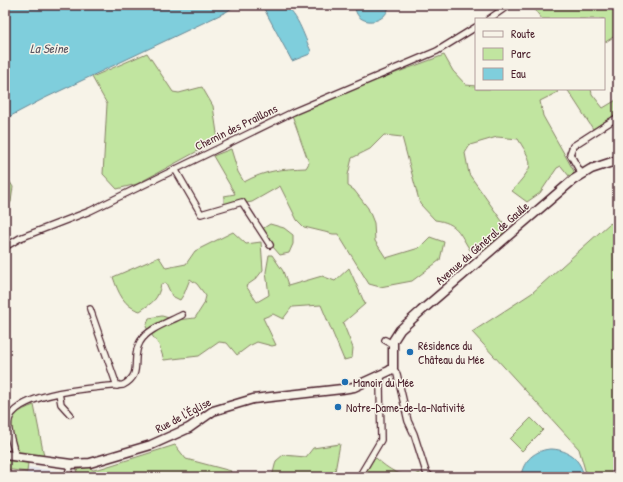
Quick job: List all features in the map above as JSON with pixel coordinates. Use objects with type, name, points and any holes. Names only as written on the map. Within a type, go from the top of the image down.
[{"type":"street","points":[[490,18],[509,5]]},
{"type":"street","name":"Chemin des Praillons","points":[[5,247],[20,238],[90,211],[326,97],[442,49],[475,28]]},
{"type":"street","points":[[582,175],[570,154],[573,146],[618,117]]},
{"type":"street","name":"Avenue du Général de Gaulle","points":[[393,368],[388,342],[400,330],[582,175],[597,166],[618,160]]},
{"type":"street","points":[[175,169],[201,214],[242,202],[270,245]]},
{"type":"street","points":[[90,310],[117,386]]},
{"type":"street","points":[[15,456],[8,426],[10,418],[15,410],[29,402],[69,390],[117,386],[130,381],[135,376],[136,358],[140,341],[150,332],[182,315]]},
{"type":"street","points":[[393,368],[397,374],[408,421],[414,434],[426,472],[430,477]]},
{"type":"street","name":"Rue de l'Église","points":[[5,455],[72,464],[90,463],[151,445],[189,428],[212,412],[254,399],[354,387],[393,368]]},
{"type":"street","points":[[359,477],[380,440],[380,384],[382,374]]},
{"type":"street","points":[[59,393],[62,404],[70,414]]},
{"type":"street","points":[[67,477],[72,464]]},
{"type":"shaded area","points":[[27,467],[66,472],[65,477],[27,477]]},
{"type":"green space","points":[[531,5],[617,5],[618,34],[605,42],[605,18],[541,18]]},
{"type":"green space","points":[[147,53],[173,92],[179,93],[202,87],[213,106],[218,140],[137,184],[117,189],[103,174],[107,104],[92,77]]},
{"type":"green space","points":[[444,55],[453,71],[466,85],[475,86],[475,90],[556,90],[558,92],[540,101],[543,116],[575,173],[569,176],[561,166],[557,168],[540,193],[527,202],[512,191],[528,171],[530,166],[528,156],[518,139],[497,137],[470,145],[465,153],[469,174],[509,231],[484,250],[470,250],[453,226],[443,221],[435,220],[420,204],[402,137],[384,135],[370,149],[352,158],[348,175],[348,186],[354,190],[368,208],[374,223],[375,241],[386,258],[419,248],[430,237],[444,242],[440,260],[412,281],[380,287],[369,284],[338,234],[304,227],[297,220],[280,186],[252,202],[224,207],[224,196],[235,194],[213,156],[231,149],[238,172],[244,182],[274,171],[306,168],[309,163],[292,115],[339,94]]},
{"type":"green space","points":[[568,90],[591,90],[592,94],[603,108],[618,99],[618,113],[593,129]]},
{"type":"green space","points":[[5,174],[13,187],[11,202],[5,210]]},
{"type":"green space","points":[[618,221],[618,477],[587,477],[579,449],[472,332],[532,293],[609,224]]},
{"type":"green space","points":[[270,224],[284,228],[293,235],[293,244],[289,253],[280,255],[259,231]]},
{"type":"green space","points":[[233,232],[246,244],[261,242],[263,270],[256,279],[246,286],[257,302],[269,295],[266,272],[269,255],[272,255],[283,271],[288,286],[322,276],[335,281],[349,268],[365,304],[343,323],[353,348],[352,358],[344,360],[321,305],[292,307],[283,319],[273,314],[263,318],[276,345],[272,346],[257,342],[237,355],[227,343],[219,342],[199,356],[164,360],[159,345],[146,327],[149,318],[162,316],[176,320],[195,318],[204,304],[206,296],[197,284],[190,279],[180,300],[172,296],[166,283],[161,284],[158,294],[154,300],[140,311],[134,309],[122,298],[113,277],[159,257],[166,268],[186,264],[195,251]]},
{"type":"green space","points":[[34,405],[44,456],[18,453],[11,428],[11,422],[17,413]]},
{"type":"green space","points":[[531,418],[543,430],[522,451],[510,439]]},
{"type":"green space","points":[[340,444],[334,477],[272,477],[276,461],[283,455],[306,457],[313,448]]},
{"type":"green space","points":[[175,445],[186,459],[231,471],[229,477],[79,477],[76,470],[89,467],[93,470],[102,468]]},
{"type":"green space","points":[[376,458],[396,472],[408,475],[420,473],[420,477],[363,477],[373,460]]},
{"type":"green space","points":[[5,460],[28,463],[27,472],[5,469]]},
{"type":"water","name":"La Seine","points":[[5,5],[236,5],[226,12],[43,99],[5,119]]},
{"type":"water","points":[[262,5],[281,5],[291,12],[303,31],[311,51],[310,54],[292,61]]},
{"type":"water","points":[[355,5],[389,5],[387,12],[383,17],[371,21],[360,17],[356,12]]},
{"type":"water","points":[[552,449],[564,451],[573,457],[580,466],[584,477],[521,477],[524,466],[531,457],[541,451]]},
{"type":"place","name":"Résidence du Château du Mée","points":[[410,352]]},
{"type":"place","name":"Manoir du Mée","points":[[345,382]]},
{"type":"place","name":"Notre-Dame-de-la-Nativité","points":[[338,407]]}]
